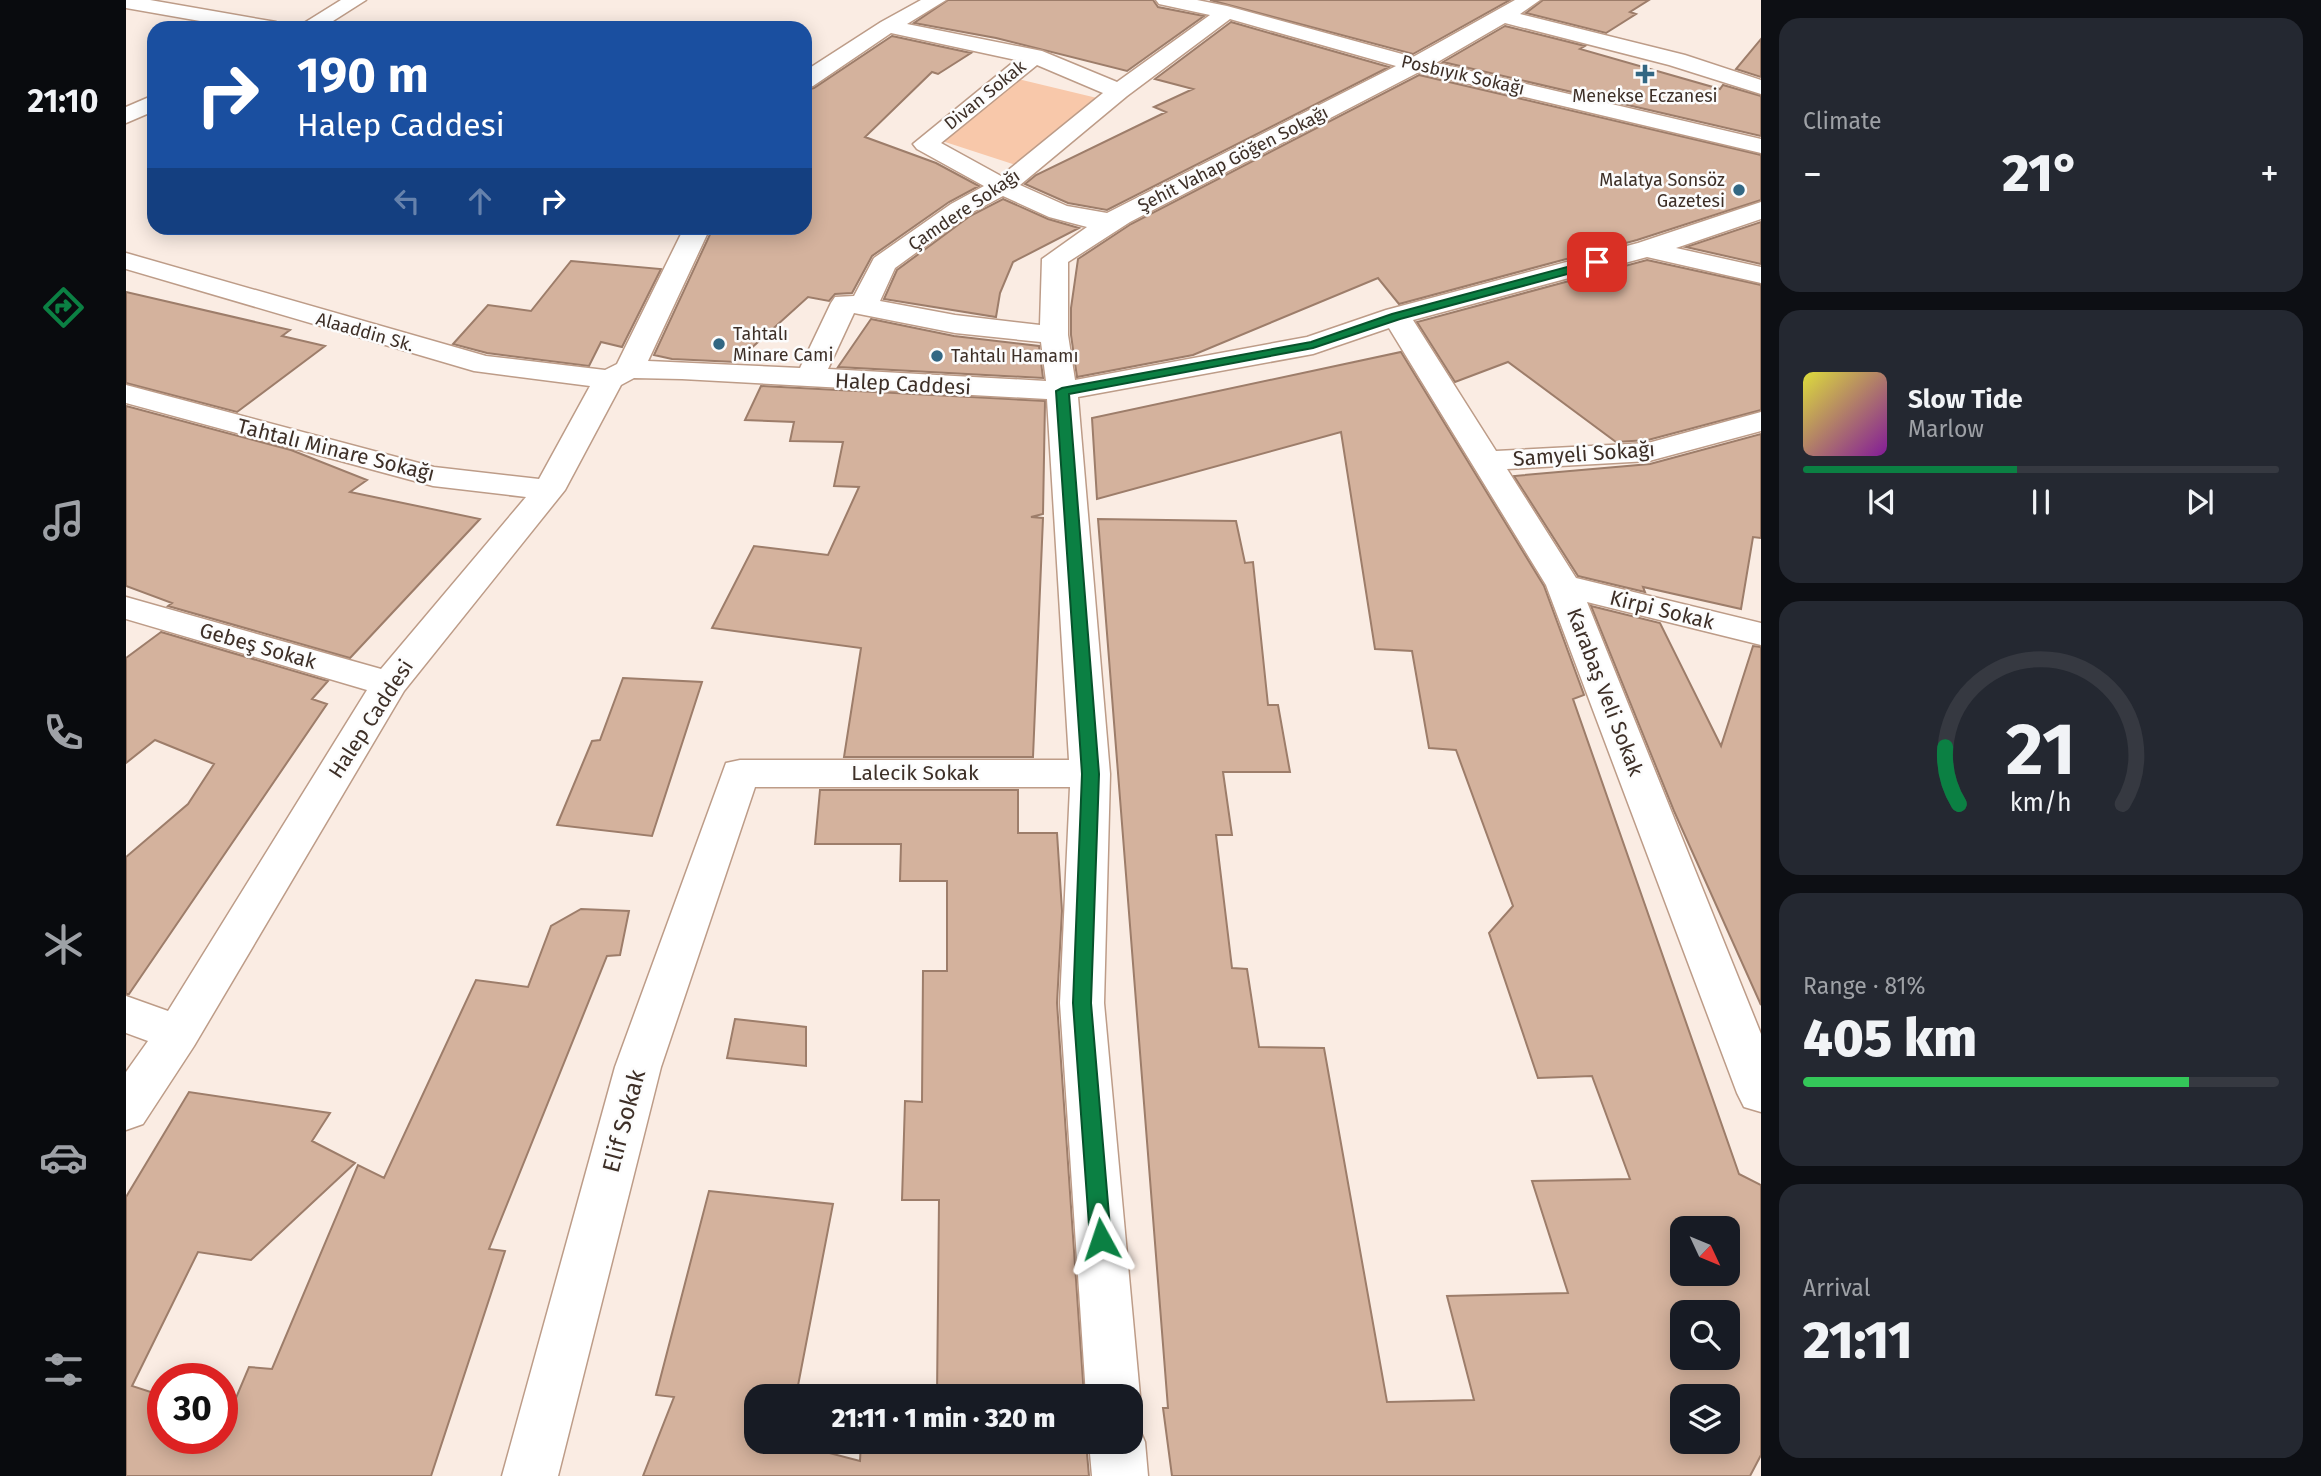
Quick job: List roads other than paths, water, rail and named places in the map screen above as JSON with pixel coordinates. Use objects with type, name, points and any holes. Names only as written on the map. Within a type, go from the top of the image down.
[{"type":"street","points":[[319,21],[356,0]]},
{"type":"street","name":"Posbıyık Sokağı","points":[[1166,0],[1227,12],[1416,65],[1761,146]]},
{"type":"street","name":"Şehit Vahap Göğen Sokağı","points":[[1113,1384],[1082,1003],[1090,774],[1062,391],[1054,335],[1055,259],[1121,217],[1416,65],[1505,17],[1530,0]]},
{"type":"street","points":[[812,76],[927,1]]},
{"type":"street","points":[[126,2],[236,21]]},
{"type":"street","name":"Çamdere Sokağı","points":[[863,306],[884,264],[960,209],[1004,187],[1119,91],[1227,12]]},
{"type":"street","points":[[1505,17],[1677,60],[1761,87]]},
{"type":"street","name":"Divan Sokak","points":[[888,26],[963,44],[1034,56]]},
{"type":"street","points":[[1034,56],[1119,91]]},
{"type":"street","name":"Divan Sokak","points":[[1004,187],[925,144],[1034,56]]},
{"type":"street","points":[[126,116],[147,106]]},
{"type":"street","points":[[1004,187],[1058,209],[1101,222],[1121,217]]},
{"type":"street","name":"Halep Caddesi","points":[[126,1110],[178,1033],[389,684],[548,490],[619,374],[809,379],[1062,391],[1313,345],[1396,316],[1647,249],[1761,210]]},
{"type":"street","points":[[619,374],[692,235]]},
{"type":"street","points":[[1647,249],[1761,275]]},
{"type":"street","name":"Alaaddin Sk.","points":[[127,263],[484,365],[619,374]]},
{"type":"street","points":[[809,379],[845,303],[955,324],[1054,335]]},
{"type":"street","name":"Karabaş Veli Sokak","points":[[1396,316],[1563,585],[1761,1093]]},
{"type":"street","name":"Tahtalı Minare Sokağı","points":[[126,394],[433,476],[548,490]]},
{"type":"street","name":"Samyeli Sokağı","points":[[1487,461],[1649,453],[1761,421]]},
{"type":"street","name":"Kirpi Sokak","points":[[1563,585],[1761,634]]},
{"type":"street","name":"Gebeş Sokak","points":[[126,607],[389,684]]},
{"type":"street","name":"Lalecik Sokak","points":[[740,773],[1090,774]]},
{"type":"street","name":"Elif Sokak","points":[[530,1476],[638,1067],[740,773]]},
{"type":"street","points":[[126,1014],[178,1033]]},
{"type":"street","points":[[1118,1454],[1120,1476]]},
{"type":"place","name":"Menekse Eczanesi","points":[[1645,74]]},
{"type":"place","name":"Malatya Sonsöz Gazetesi","points":[[1739,190]]},
{"type":"place","name":"Tahtalı Minare Cami","points":[[719,344]]},
{"type":"place","name":"Tahtalı Hamamı","points":[[937,356]]}]
